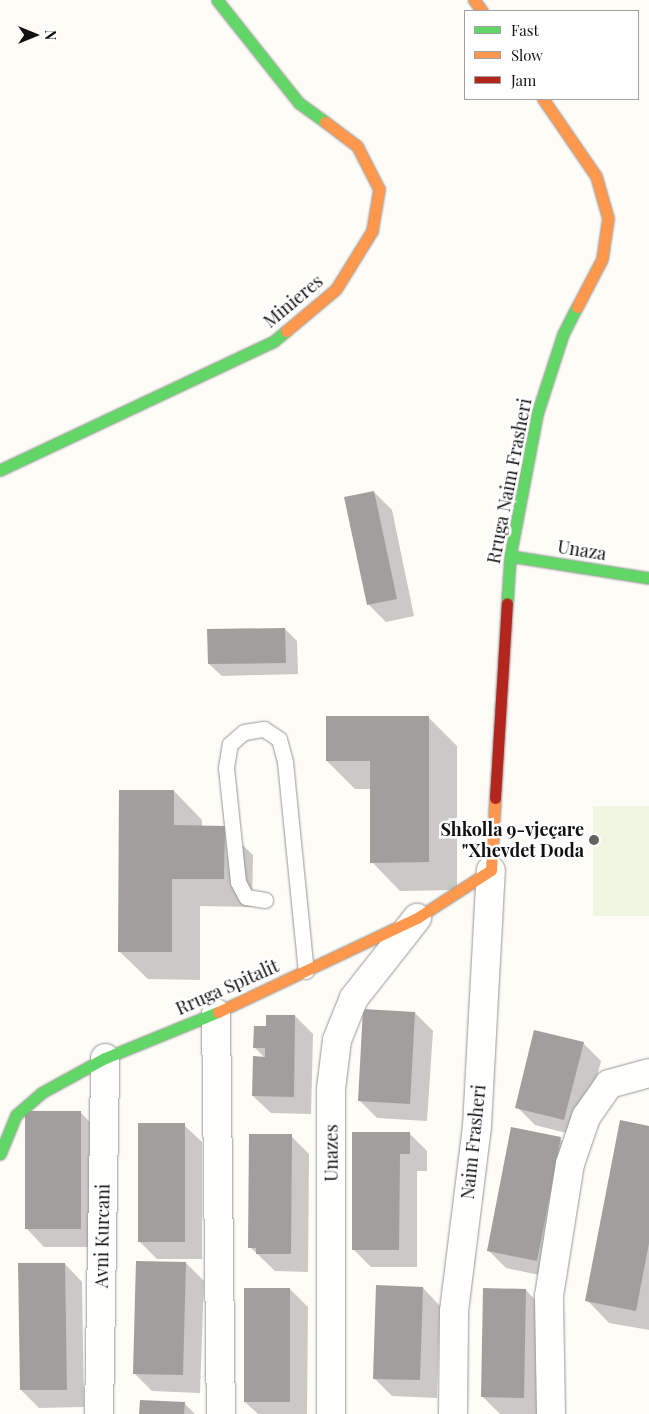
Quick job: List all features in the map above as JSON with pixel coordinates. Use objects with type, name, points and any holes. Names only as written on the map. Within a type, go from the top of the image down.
[{"type":"street","name":"Minieres","points":[[0,470],[274,341],[336,289],[372,231],[379,189],[357,146],[299,103],[217,0]]},
{"type":"street","name":"Rruga Naim Frasheri","points":[[491,870],[510,556],[536,414],[563,334],[602,259],[608,218],[596,176],[544,100]]},
{"type":"street","name":"Unaza","points":[[510,556],[649,578]]},
{"type":"street","name":"Rruga Spitalit","points":[[0,1154],[16,1115],[41,1093],[105,1058],[216,1014],[417,918],[491,870]]},
{"type":"street","name":"Naim Frasheri","points":[[453,1414],[454,1311],[476,1126],[491,870]]},
{"type":"street","name":"Unazes","points":[[331,1414],[331,1089],[337,1040],[354,998],[417,918]]},
{"type":"street","points":[[216,1014],[221,1414]]},
{"type":"street","name":"Avni Kurcani","points":[[99,1414],[105,1058]]},
{"type":"street","points":[[551,1414],[549,1296],[570,1164],[586,1117],[609,1084],[649,1073]]},
{"type":"lane","points":[[265,900],[246,897],[238,882],[226,768],[230,744],[244,732],[264,729],[278,739],[285,762],[306,971]]},
{"type":"green space","points":[[593,806],[649,806],[649,916],[593,916]]},
{"type":"building","points":[[374,491],[397,599],[367,605],[344,497]]},
{"type":"building","points":[[285,628],[286,663],[208,664],[207,629]]},
{"type":"building","points":[[326,716],[429,716],[429,862],[370,863],[370,761],[326,761]]},
{"type":"building","points":[[119,790],[174,790],[174,825],[225,826],[224,879],[172,879],[172,952],[118,952]]},
{"type":"building","points":[[363,1009],[415,1012],[410,1104],[358,1101]]},
{"type":"building","points":[[266,1015],[295,1015],[294,1097],[252,1096],[253,1056],[265,1057],[265,1048],[253,1048],[254,1026],[266,1026]]},
{"type":"building","points":[[534,1030],[584,1042],[564,1120],[515,1108]]},
{"type":"building","points":[[25,1111],[81,1111],[81,1229],[25,1229]]},
{"type":"building","points":[[620,1120],[649,1126],[649,1243],[636,1311],[585,1301]]},
{"type":"building","points":[[138,1123],[185,1123],[185,1242],[138,1242]]},
{"type":"building","points":[[511,1127],[561,1137],[537,1261],[487,1251]]},
{"type":"building","points":[[352,1132],[410,1132],[410,1154],[400,1154],[399,1250],[352,1250]]},
{"type":"building","points":[[249,1134],[292,1134],[291,1254],[256,1254],[256,1248],[248,1248]]},
{"type":"building","points":[[136,1261],[186,1262],[183,1375],[133,1374]]},
{"type":"building","points":[[18,1263],[65,1263],[67,1390],[20,1390]]},
{"type":"building","points":[[376,1285],[423,1287],[420,1380],[373,1379]]},
{"type":"building","points":[[244,1288],[290,1288],[290,1402],[244,1402]]},
{"type":"building","points":[[483,1288],[526,1289],[524,1398],[481,1397]]},
{"type":"building","points":[[140,1400],[185,1402],[184,1414],[139,1414]]},
{"type":"traffic: fast","points":[[217,0],[299,103],[325,122]]},
{"type":"traffic: fast","points":[[507,603],[510,556],[537,414],[563,334],[577,307]]},
{"type":"traffic: fast","points":[[0,470],[274,341],[286,331]]},
{"type":"traffic: fast","points":[[510,556],[649,578]]},
{"type":"traffic: fast","points":[[0,1154],[16,1115],[41,1093],[105,1058],[218,1012]]},
{"type":"traffic: slow","points":[[474,0],[481,10]]},
{"type":"traffic: slow","points":[[544,100],[596,176],[608,218],[602,259],[577,307]]},
{"type":"traffic: slow","points":[[286,331],[336,289],[372,231],[379,189],[357,146],[325,122]]},
{"type":"traffic: slow","points":[[218,1012],[417,918],[491,870],[495,798]]},
{"type":"traffic: jam","points":[[495,798],[507,603]]},
{"type":"place","name":"Shkolla 9-vjeçare \"Xhevdet Doda","points":[[594,840]]}]
